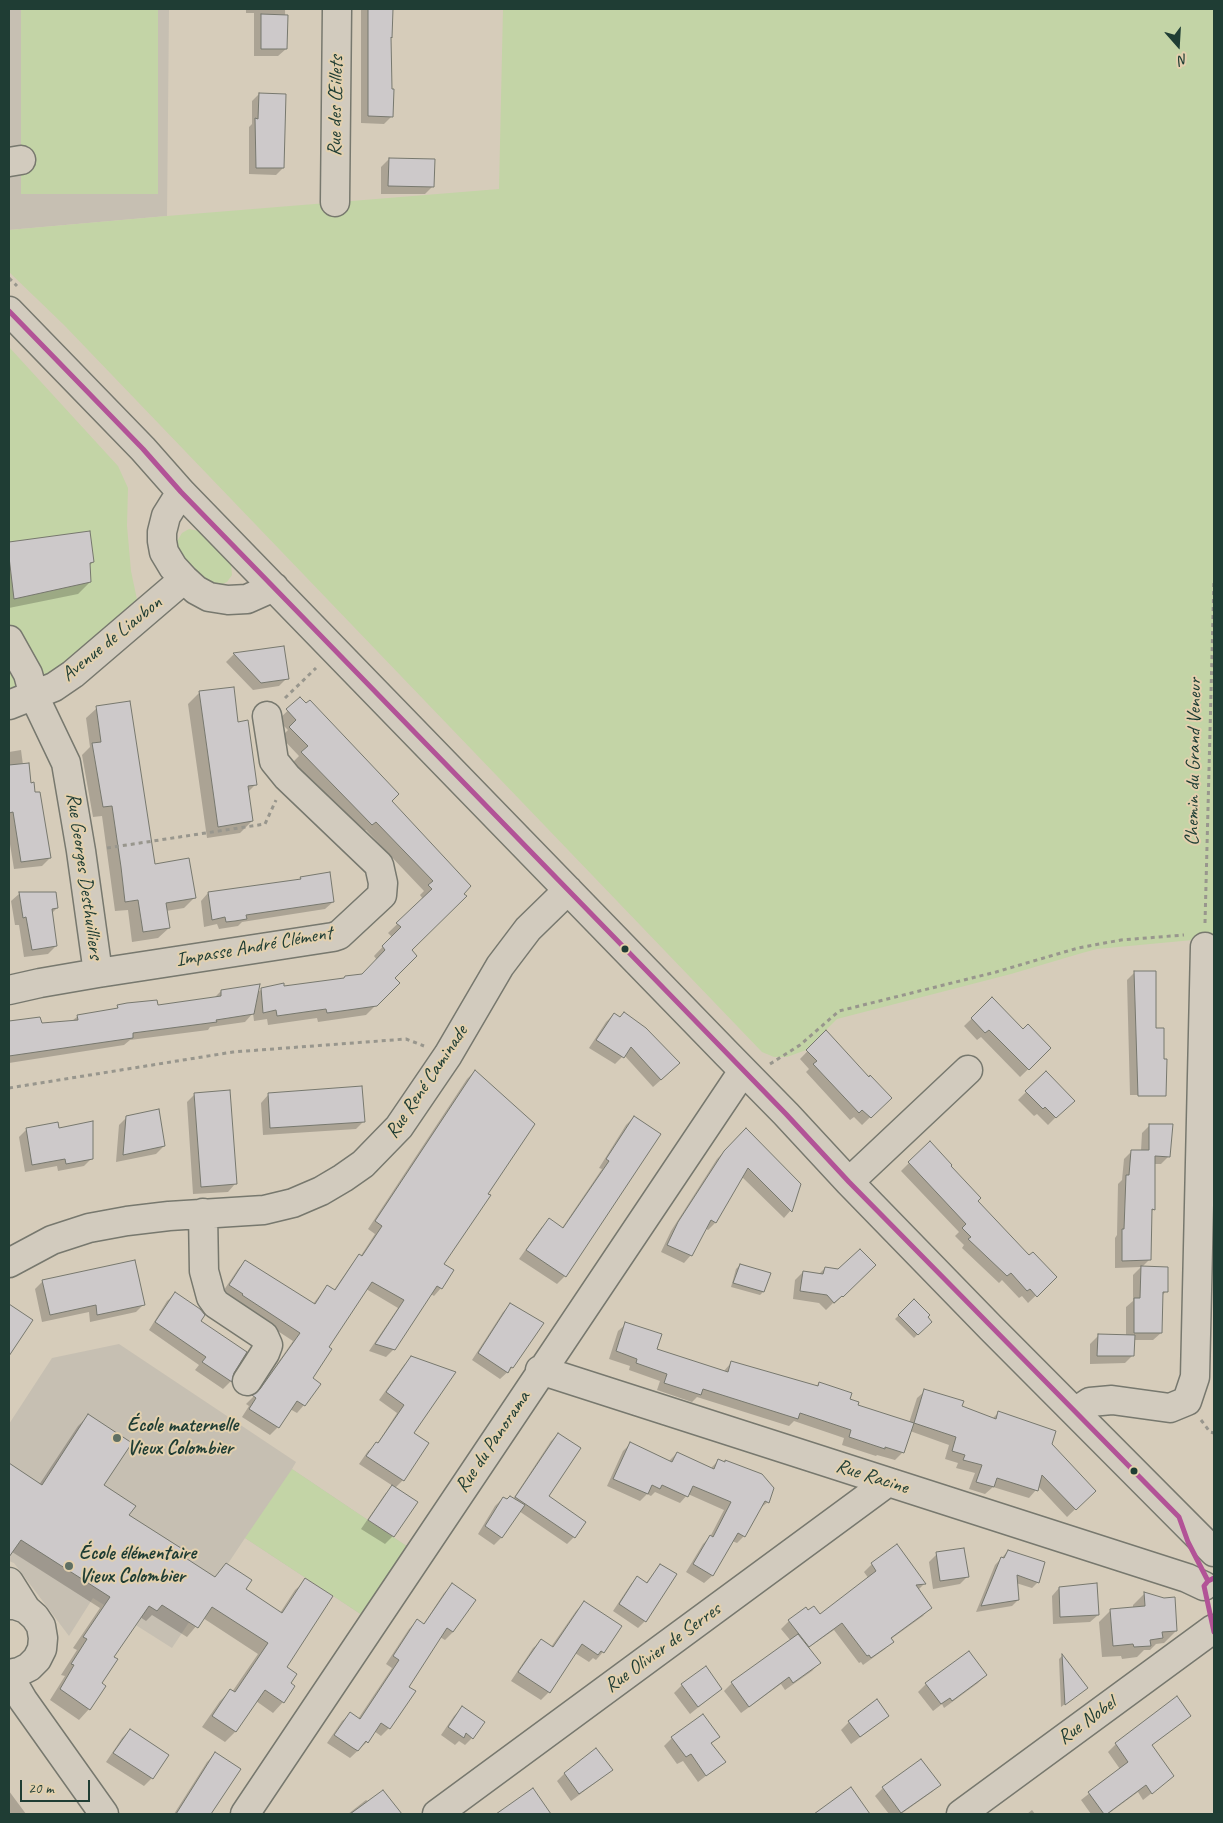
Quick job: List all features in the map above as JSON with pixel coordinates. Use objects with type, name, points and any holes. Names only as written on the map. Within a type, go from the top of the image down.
[{"type":"street","name":"Rue des Œillets","points":[[335,202],[337,9]]},
{"type":"street","points":[[9,311],[143,449],[181,492],[742,1071],[786,1114],[849,1182],[1214,1552]]},
{"type":"street","points":[[181,492],[166,516],[162,542],[164,552],[173,567],[184,579],[196,590],[209,597],[228,600],[247,599],[274,587]]},
{"type":"street","name":"Avenue de Liaubon","points":[[9,705],[34,696],[73,674],[184,579]]},
{"type":"street","name":"Rue Georges Desthuilliers","points":[[9,640],[28,674],[34,696],[66,764],[81,851],[98,973],[9,990]]},
{"type":"street","name":"Impasse André Clément","points":[[98,973],[333,937],[338,935],[382,895],[383,882],[379,865],[287,777],[274,761],[267,716]]},
{"type":"street","name":"Rue René Caminade","points":[[9,1263],[52,1240],[89,1228],[127,1221],[202,1213],[264,1210],[293,1203],[321,1191],[343,1178],[370,1158],[399,1127],[448,1055],[500,966],[528,929],[568,890]]},
{"type":"street","points":[[1075,1412],[1090,1402],[1112,1400],[1170,1408],[1188,1402],[1195,1377],[1205,940]]},
{"type":"street","points":[[849,1182],[968,1070]]},
{"type":"street","name":"Rue du Panorama","points":[[244,1814],[742,1071]]},
{"type":"street","points":[[202,1213],[204,1271],[211,1297],[216,1304],[264,1336],[268,1345],[247,1381]]},
{"type":"street","name":"Rue Racine","points":[[540,1370],[1186,1578],[1209,1581]]},
{"type":"street","name":"Rue Olivier de Serres","points":[[438,1814],[888,1482]]},
{"type":"street","points":[[1178,1517],[1188,1542],[1209,1581],[1214,1630]]},
{"type":"street","points":[[9,1582],[18,1607],[35,1617],[41,1626],[43,1638],[42,1649],[37,1659],[29,1667],[18,1672],[10,1679],[28,1708],[104,1814]]},
{"type":"street","name":"Rue Nobel","points":[[961,1814],[1214,1630]]},
{"type":"path","name":"Chemin du Grand Veneur","points":[[1205,940],[1214,579]]},
{"type":"path","points":[[267,716],[318,666]]},
{"type":"path","points":[[81,851],[265,824],[287,777]]},
{"type":"path","points":[[769,1064],[800,1045],[839,1011],[996,972],[1078,948],[1121,940],[1205,940]]},
{"type":"path","points":[[9,1088],[233,1052],[406,1039],[448,1055]]},
{"type":"shaded area","points":[[9,9],[169,9],[167,216],[9,230]]},
{"type":"shaded area","points":[[119,1344],[296,1462],[292,1469],[408,1547],[362,1615],[245,1538],[172,1648],[93,1598],[69,1636],[14,1563],[9,1561],[9,1424],[52,1358]]},
{"type":"green space","points":[[21,9],[158,9],[158,194],[21,194]]},
{"type":"green space","points":[[503,9],[1214,9],[1214,938],[1097,949],[1011,974],[837,1019],[806,1050],[787,1057],[774,1057],[762,1052],[64,325],[9,272],[9,230],[499,189]]},
{"type":"green space","points":[[9,347],[118,466],[128,488],[127,526],[131,571],[139,609],[47,677],[9,691]]},
{"type":"green space","points":[[189,529],[199,531],[231,564],[232,575],[227,582],[218,586],[207,585],[178,556],[176,543],[182,533]]},
{"type":"green space","points":[[292,1469],[408,1547],[362,1615],[245,1538]]},
{"type":"building","points":[[368,9],[393,9],[391,37],[392,89],[394,89],[393,117],[368,116]]},
{"type":"building","points":[[261,14],[288,15],[287,49],[261,49]]},
{"type":"building","points":[[259,93],[286,94],[284,168],[256,168],[255,118],[258,119]]},
{"type":"building","points":[[389,158],[435,159],[434,187],[388,186]]},
{"type":"building","points":[[90,531],[94,562],[90,563],[91,582],[14,599],[9,542]]},
{"type":"building","points":[[284,646],[289,679],[261,683],[233,653]]},
{"type":"building","points":[[234,687],[238,722],[248,720],[257,785],[248,786],[253,821],[218,827],[199,691]]},
{"type":"building","points":[[300,697],[306,703],[310,700],[399,794],[392,801],[471,886],[464,894],[467,896],[412,950],[417,956],[395,978],[400,983],[377,1006],[327,1013],[326,1009],[277,1016],[276,1010],[263,1013],[261,988],[284,983],[284,986],[362,974],[385,950],[382,946],[401,927],[396,923],[432,889],[428,885],[433,881],[376,822],[372,825],[301,752],[308,746],[289,727],[296,720],[286,709]]},
{"type":"building","points":[[130,701],[155,864],[189,858],[196,898],[166,903],[170,928],[143,932],[138,900],[125,902],[112,806],[103,807],[92,743],[101,742],[96,706]]},
{"type":"building","points":[[29,763],[31,783],[34,782],[35,792],[40,792],[51,858],[21,862],[13,812],[9,813],[9,765]]},
{"type":"building","points":[[330,872],[334,902],[246,915],[247,919],[235,921],[226,922],[225,917],[212,920],[208,892],[301,879],[300,877]]},
{"type":"building","points":[[19,892],[56,892],[58,908],[52,909],[57,946],[32,950],[26,917],[23,918]]},
{"type":"building","points":[[1134,971],[1156,971],[1156,1028],[1164,1028],[1164,1059],[1167,1059],[1166,1096],[1138,1096]]},
{"type":"building","points":[[260,984],[254,1014],[216,1020],[217,1022],[133,1033],[133,1038],[9,1056],[9,1021],[40,1017],[42,1023],[78,1020],[77,1015],[118,1008],[117,1005],[127,1003],[157,1000],[158,1005],[221,996],[221,990]]},
{"type":"building","points":[[992,997],[1023,1029],[1028,1024],[1051,1048],[1029,1070],[989,1030],[985,1033],[971,1018]]},
{"type":"building","points":[[624,1012],[646,1028],[680,1063],[661,1080],[631,1047],[624,1058],[596,1040],[614,1013],[620,1017]]},
{"type":"building","points":[[826,1030],[869,1077],[870,1075],[892,1098],[871,1118],[862,1110],[859,1113],[813,1064],[817,1061],[806,1050]]},
{"type":"building","points":[[475,1070],[535,1124],[488,1194],[491,1195],[444,1264],[454,1270],[442,1289],[437,1286],[395,1350],[375,1344],[404,1300],[372,1282],[329,1347],[332,1349],[313,1378],[321,1384],[305,1406],[297,1401],[279,1428],[249,1409],[256,1398],[252,1395],[260,1389],[300,1333],[229,1285],[245,1260],[315,1304],[327,1285],[335,1290],[359,1254],[362,1256],[382,1226],[375,1221]]},
{"type":"building","points":[[1046,1071],[1075,1101],[1056,1118],[1045,1107],[1043,1109],[1025,1091]]},
{"type":"building","points":[[362,1086],[365,1122],[270,1128],[268,1093]]},
{"type":"building","points":[[230,1090],[237,1184],[201,1187],[194,1093]]},
{"type":"building","points":[[159,1109],[165,1146],[123,1155],[126,1116]]},
{"type":"building","points":[[634,1116],[661,1134],[566,1277],[526,1250],[549,1218],[563,1228],[609,1161],[606,1159]]},
{"type":"building","points":[[93,1121],[93,1159],[66,1164],[65,1159],[32,1165],[26,1128],[58,1122],[59,1128]]},
{"type":"building","points":[[1149,1124],[1173,1124],[1170,1157],[1155,1156],[1155,1210],[1152,1209],[1151,1260],[1122,1261],[1126,1175],[1129,1175],[1131,1150],[1149,1150]]},
{"type":"building","points":[[746,1128],[801,1184],[792,1212],[748,1168],[716,1223],[711,1220],[692,1256],[667,1245],[678,1222],[724,1151]]},
{"type":"building","points":[[930,1141],[981,1198],[978,1201],[1029,1255],[1033,1252],[1057,1277],[1037,1297],[1030,1289],[1027,1291],[1011,1273],[1007,1276],[968,1239],[971,1237],[962,1228],[966,1224],[908,1162]]},
{"type":"building","points":[[860,1249],[876,1265],[843,1297],[834,1303],[827,1295],[800,1291],[803,1271],[823,1274],[825,1267],[838,1269]]},
{"type":"building","points":[[135,1260],[145,1305],[97,1315],[96,1305],[50,1315],[42,1280]]},
{"type":"building","points":[[740,1264],[771,1273],[764,1292],[733,1283]]},
{"type":"building","points":[[1141,1266],[1168,1267],[1168,1292],[1163,1292],[1162,1333],[1134,1333],[1134,1298],[1140,1298]]},
{"type":"building","points":[[175,1292],[200,1309],[205,1315],[201,1321],[247,1352],[234,1373],[232,1382],[202,1362],[206,1357],[155,1322]]},
{"type":"building","points":[[914,1299],[930,1315],[928,1317],[932,1322],[918,1335],[898,1315]]},
{"type":"building","points":[[510,1303],[544,1323],[508,1373],[478,1353]]},
{"type":"building","points":[[9,1304],[33,1320],[9,1356]]},
{"type":"building","points":[[625,1322],[662,1334],[657,1349],[728,1372],[731,1361],[818,1386],[819,1382],[852,1393],[850,1399],[859,1402],[858,1405],[914,1423],[904,1453],[849,1437],[851,1430],[800,1413],[798,1419],[703,1389],[701,1395],[664,1383],[667,1374],[636,1363],[637,1359],[616,1351]]},
{"type":"building","points":[[1098,1334],[1135,1335],[1134,1356],[1097,1356]]},
{"type":"building","points":[[411,1356],[456,1372],[414,1433],[429,1443],[404,1481],[366,1456],[376,1442],[378,1443],[404,1405],[386,1392]]},
{"type":"building","points":[[924,1389],[964,1401],[962,1406],[996,1419],[998,1411],[1056,1431],[1052,1444],[1096,1491],[1076,1510],[1042,1475],[1038,1491],[997,1478],[994,1487],[976,1482],[982,1465],[963,1460],[965,1455],[952,1451],[956,1437],[914,1423]]},
{"type":"building","points":[[88,1414],[132,1443],[104,1485],[136,1506],[129,1515],[184,1550],[181,1555],[215,1577],[226,1563],[252,1580],[246,1589],[282,1613],[305,1578],[333,1596],[287,1667],[297,1674],[291,1683],[295,1686],[284,1703],[265,1690],[236,1732],[212,1716],[230,1689],[235,1692],[268,1643],[212,1607],[198,1628],[162,1605],[157,1611],[149,1606],[114,1657],[118,1659],[102,1683],[106,1686],[90,1710],[60,1689],[74,1665],[71,1664],[87,1639],[83,1637],[110,1597],[21,1540],[9,1557],[9,1463],[42,1485]]},
{"type":"building","points":[[558,1433],[581,1448],[549,1496],[586,1522],[575,1538],[515,1497]]},
{"type":"building","points":[[630,1442],[672,1462],[677,1452],[714,1469],[718,1459],[725,1462],[725,1460],[762,1474],[774,1488],[769,1503],[765,1501],[745,1537],[738,1533],[713,1576],[693,1564],[710,1535],[713,1537],[731,1502],[693,1486],[688,1497],[662,1485],[660,1489],[652,1485],[648,1494],[613,1479]]},
{"type":"building","points":[[392,1485],[418,1502],[394,1537],[368,1520]]},
{"type":"building","points":[[510,1496],[525,1505],[502,1538],[485,1526],[503,1497],[507,1499]]},
{"type":"building","points":[[897,1544],[926,1584],[916,1585],[932,1608],[891,1638],[894,1642],[871,1658],[869,1655],[867,1656],[842,1623],[809,1647],[788,1620],[806,1607],[808,1610],[814,1606],[820,1614],[876,1571],[871,1563]]},
{"type":"building","points":[[964,1548],[969,1577],[940,1581],[936,1552]]},
{"type":"building","points":[[1008,1550],[1045,1562],[1039,1583],[1017,1575],[1019,1600],[981,1606],[1001,1557],[1004,1558]]},
{"type":"building","points":[[660,1564],[677,1574],[646,1622],[619,1604],[637,1576],[647,1583]]},
{"type":"building","points":[[452,1583],[476,1600],[453,1632],[447,1628],[409,1687],[416,1691],[390,1729],[381,1723],[368,1743],[366,1741],[358,1751],[334,1735],[350,1712],[360,1719],[399,1660],[393,1656],[417,1619],[424,1624]]},
{"type":"building","points":[[1097,1583],[1099,1615],[1060,1617],[1059,1587]]},
{"type":"building","points":[[1144,1592],[1164,1598],[1175,1597],[1177,1631],[1162,1632],[1163,1638],[1150,1640],[1151,1646],[1134,1647],[1133,1644],[1113,1646],[1110,1609],[1145,1606]]},
{"type":"building","points":[[584,1601],[622,1626],[604,1653],[601,1651],[598,1655],[582,1644],[550,1693],[518,1672],[541,1639],[553,1647]]},
{"type":"building","points":[[798,1634],[821,1663],[793,1683],[789,1677],[749,1707],[731,1682]]},
{"type":"building","points":[[969,1651],[987,1675],[952,1701],[950,1698],[941,1704],[925,1683]]},
{"type":"building","points":[[1062,1654],[1088,1688],[1065,1705]]},
{"type":"building","points":[[706,1666],[722,1689],[698,1707],[681,1684]]},
{"type":"building","points":[[1177,1696],[1191,1716],[1152,1745],[1174,1776],[1152,1794],[1146,1785],[1107,1814],[1104,1814],[1088,1792],[1128,1762],[1115,1743]]},
{"type":"building","points":[[877,1699],[889,1716],[860,1737],[848,1721]]},
{"type":"building","points":[[462,1706],[485,1722],[473,1739],[466,1733],[464,1738],[448,1727]]},
{"type":"building","points":[[703,1714],[720,1737],[711,1743],[726,1762],[706,1776],[691,1754],[686,1757],[671,1737]]},
{"type":"building","points":[[130,1729],[169,1755],[153,1779],[113,1753]]},
{"type":"building","points":[[596,1748],[613,1770],[579,1794],[564,1773]]},
{"type":"building","points":[[215,1752],[241,1769],[211,1814],[176,1814]]},
{"type":"building","points":[[921,1759],[941,1785],[901,1813],[882,1787]]},
{"type":"building","points":[[851,1787],[870,1814],[814,1814]]},
{"type":"building","points":[[533,1788],[551,1814],[496,1814]]},
{"type":"building","points":[[383,1790],[402,1814],[350,1814]]},
{"type":"transit line","points":[[9,311],[143,449],[181,492],[786,1114],[849,1182],[1179,1517],[1188,1542],[1208,1581]]},
{"type":"transit line","points":[[1214,1578],[1204,1586],[1214,1632]]},
{"type":"place","name":"École maternelle Vieux Colombier","points":[[117,1438]]},
{"type":"place","name":"École élémentaire Vieux Colombier","points":[[69,1566]]}]
